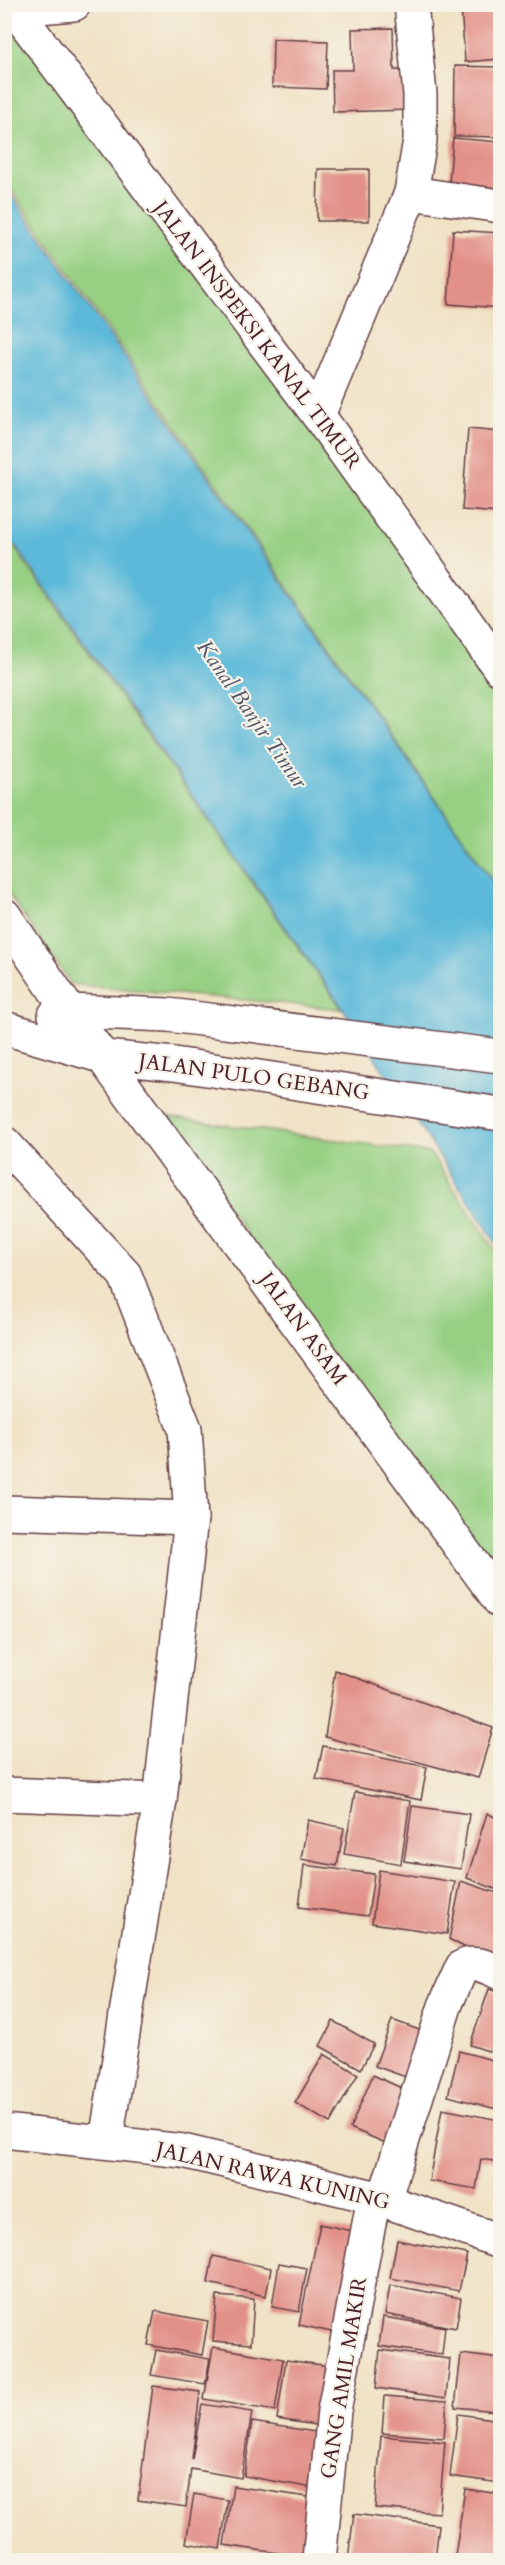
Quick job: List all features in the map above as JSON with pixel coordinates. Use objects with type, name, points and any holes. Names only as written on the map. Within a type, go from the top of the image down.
[{"type":"street","points":[[13,7],[74,4]]},
{"type":"street","points":[[318,415],[411,193],[420,140],[420,94],[411,4]]},
{"type":"street","name":"JALAN INSPEKSI KANAL TIMUR","points":[[13,7],[318,415],[501,669]]},
{"type":"street","points":[[411,193],[501,206]]},
{"type":"street","name":"JALAN ASAM","points":[[4,915],[69,1011],[501,1601]]},
{"type":"street","name":"JALAN PULO GEBANG","points":[[8,1029],[69,1011],[168,1015],[501,1056]]},
{"type":"street","name":"JALAN PULO GEBANG","points":[[8,1029],[104,1057],[174,1064],[501,1114]]},
{"type":"street","points":[[4,1143],[125,1275],[185,1429],[191,1518],[160,1800],[106,2141]]},
{"type":"street","points":[[4,1512],[191,1518]]},
{"type":"street","points":[[4,1794],[160,1800]]},
{"type":"street","name":"GANG AMIL MAKIR","points":[[319,2560],[334,2411],[379,2198],[445,2006],[462,1967],[466,1964],[482,1966],[501,1973]]},
{"type":"street","name":"JALAN RAWA KUNING","points":[[4,2131],[183,2151],[379,2198],[501,2241]]},
{"type":"green space","points":[[4,5],[500,672],[500,891],[5,181]]},
{"type":"green space","points":[[4,533],[342,1009],[71,984],[5,889]]},
{"type":"green space","points":[[168,1117],[430,1153],[500,1257],[500,1601],[381,1434]]},
{"type":"water","name":"Kanal Banjir Timur","points":[[4,185],[500,892],[500,1249],[344,1010],[5,531]]},
{"type":"building","points":[[500,5],[500,59],[465,62],[461,7]]},
{"type":"building","points":[[393,28],[394,70],[412,70],[412,110],[333,112],[332,70],[353,70],[352,29]]},
{"type":"building","points":[[273,39],[328,41],[326,89],[272,87]]},
{"type":"building","points":[[455,66],[500,67],[500,137],[454,136]]},
{"type":"building","points":[[453,138],[500,142],[500,197],[448,193]]},
{"type":"building","points":[[318,169],[369,169],[369,221],[317,221]]},
{"type":"building","points":[[453,230],[500,233],[500,308],[448,304]]},
{"type":"building","points":[[468,429],[500,432],[500,513],[462,510]]},
{"type":"building","points":[[335,1670],[493,1728],[478,1778],[325,1737]]},
{"type":"building","points":[[323,1746],[427,1767],[421,1800],[316,1779]]},
{"type":"building","points":[[355,1792],[410,1801],[401,1864],[344,1854]]},
{"type":"building","points":[[412,1806],[469,1814],[461,1869],[404,1861]]},
{"type":"building","points":[[487,1813],[500,1820],[500,1891],[467,1878]]},
{"type":"building","points":[[308,1820],[344,1828],[337,1866],[301,1859]]},
{"type":"building","points":[[304,1865],[374,1874],[368,1916],[299,1907]]},
{"type":"building","points":[[379,1870],[455,1882],[447,1934],[372,1923]]},
{"type":"building","points":[[461,1881],[500,1894],[499,1966],[449,1939]]},
{"type":"building","points":[[489,1989],[500,1993],[500,2055],[470,2045]]},
{"type":"building","points":[[392,2020],[433,2035],[417,2081],[375,2066]]},
{"type":"building","points":[[333,2021],[374,2044],[361,2069],[320,2046]]},
{"type":"building","points":[[459,2051],[500,2062],[500,2110],[448,2096]]},
{"type":"building","points":[[324,2054],[358,2074],[330,2123],[295,2103]]},
{"type":"building","points":[[373,2075],[410,2092],[388,2144],[350,2128]]},
{"type":"building","points":[[442,2109],[500,2120],[500,2162],[481,2159],[476,2189],[429,2181]]},
{"type":"building","points":[[320,2224],[361,2233],[341,2334],[299,2325]]},
{"type":"building","points":[[397,2240],[467,2254],[459,2291],[390,2278]]},
{"type":"building","points":[[213,2256],[271,2268],[266,2296],[208,2283]]},
{"type":"building","points":[[279,2263],[307,2268],[299,2312],[272,2307]]},
{"type":"building","points":[[390,2285],[461,2298],[456,2328],[385,2314]]},
{"type":"building","points":[[217,2296],[254,2299],[251,2344],[213,2341]]},
{"type":"building","points":[[155,2311],[208,2321],[202,2355],[148,2345]]},
{"type":"building","points":[[383,2317],[445,2327],[442,2355],[379,2346]]},
{"type":"building","points":[[213,2347],[283,2359],[275,2411],[204,2399]]},
{"type":"building","points":[[156,2350],[210,2359],[205,2384],[151,2375]]},
{"type":"building","points":[[380,2350],[450,2359],[446,2398],[376,2388]]},
{"type":"building","points":[[461,2354],[500,2359],[496,2411],[455,2407]]},
{"type":"building","points":[[286,2360],[336,2367],[328,2427],[277,2419]]},
{"type":"building","points":[[153,2386],[200,2392],[192,2459],[202,2404],[252,2412],[241,2478],[191,2469],[186,2507],[138,2500]]},
{"type":"building","points":[[385,2396],[447,2401],[444,2438],[382,2433]]},
{"type":"building","points":[[458,2414],[500,2420],[500,2483],[450,2476]]},
{"type":"building","points":[[252,2422],[328,2434],[319,2489],[244,2476]]},
{"type":"building","points":[[381,2436],[445,2442],[439,2513],[375,2508]]},
{"type":"building","points":[[233,2486],[321,2499],[312,2558],[224,2545]]},
{"type":"building","points":[[465,2489],[500,2494],[500,2560],[455,2556]]},
{"type":"building","points":[[194,2494],[228,2500],[220,2549],[186,2543]]},
{"type":"building","points":[[354,2514],[439,2525],[435,2560],[348,2560]]}]
